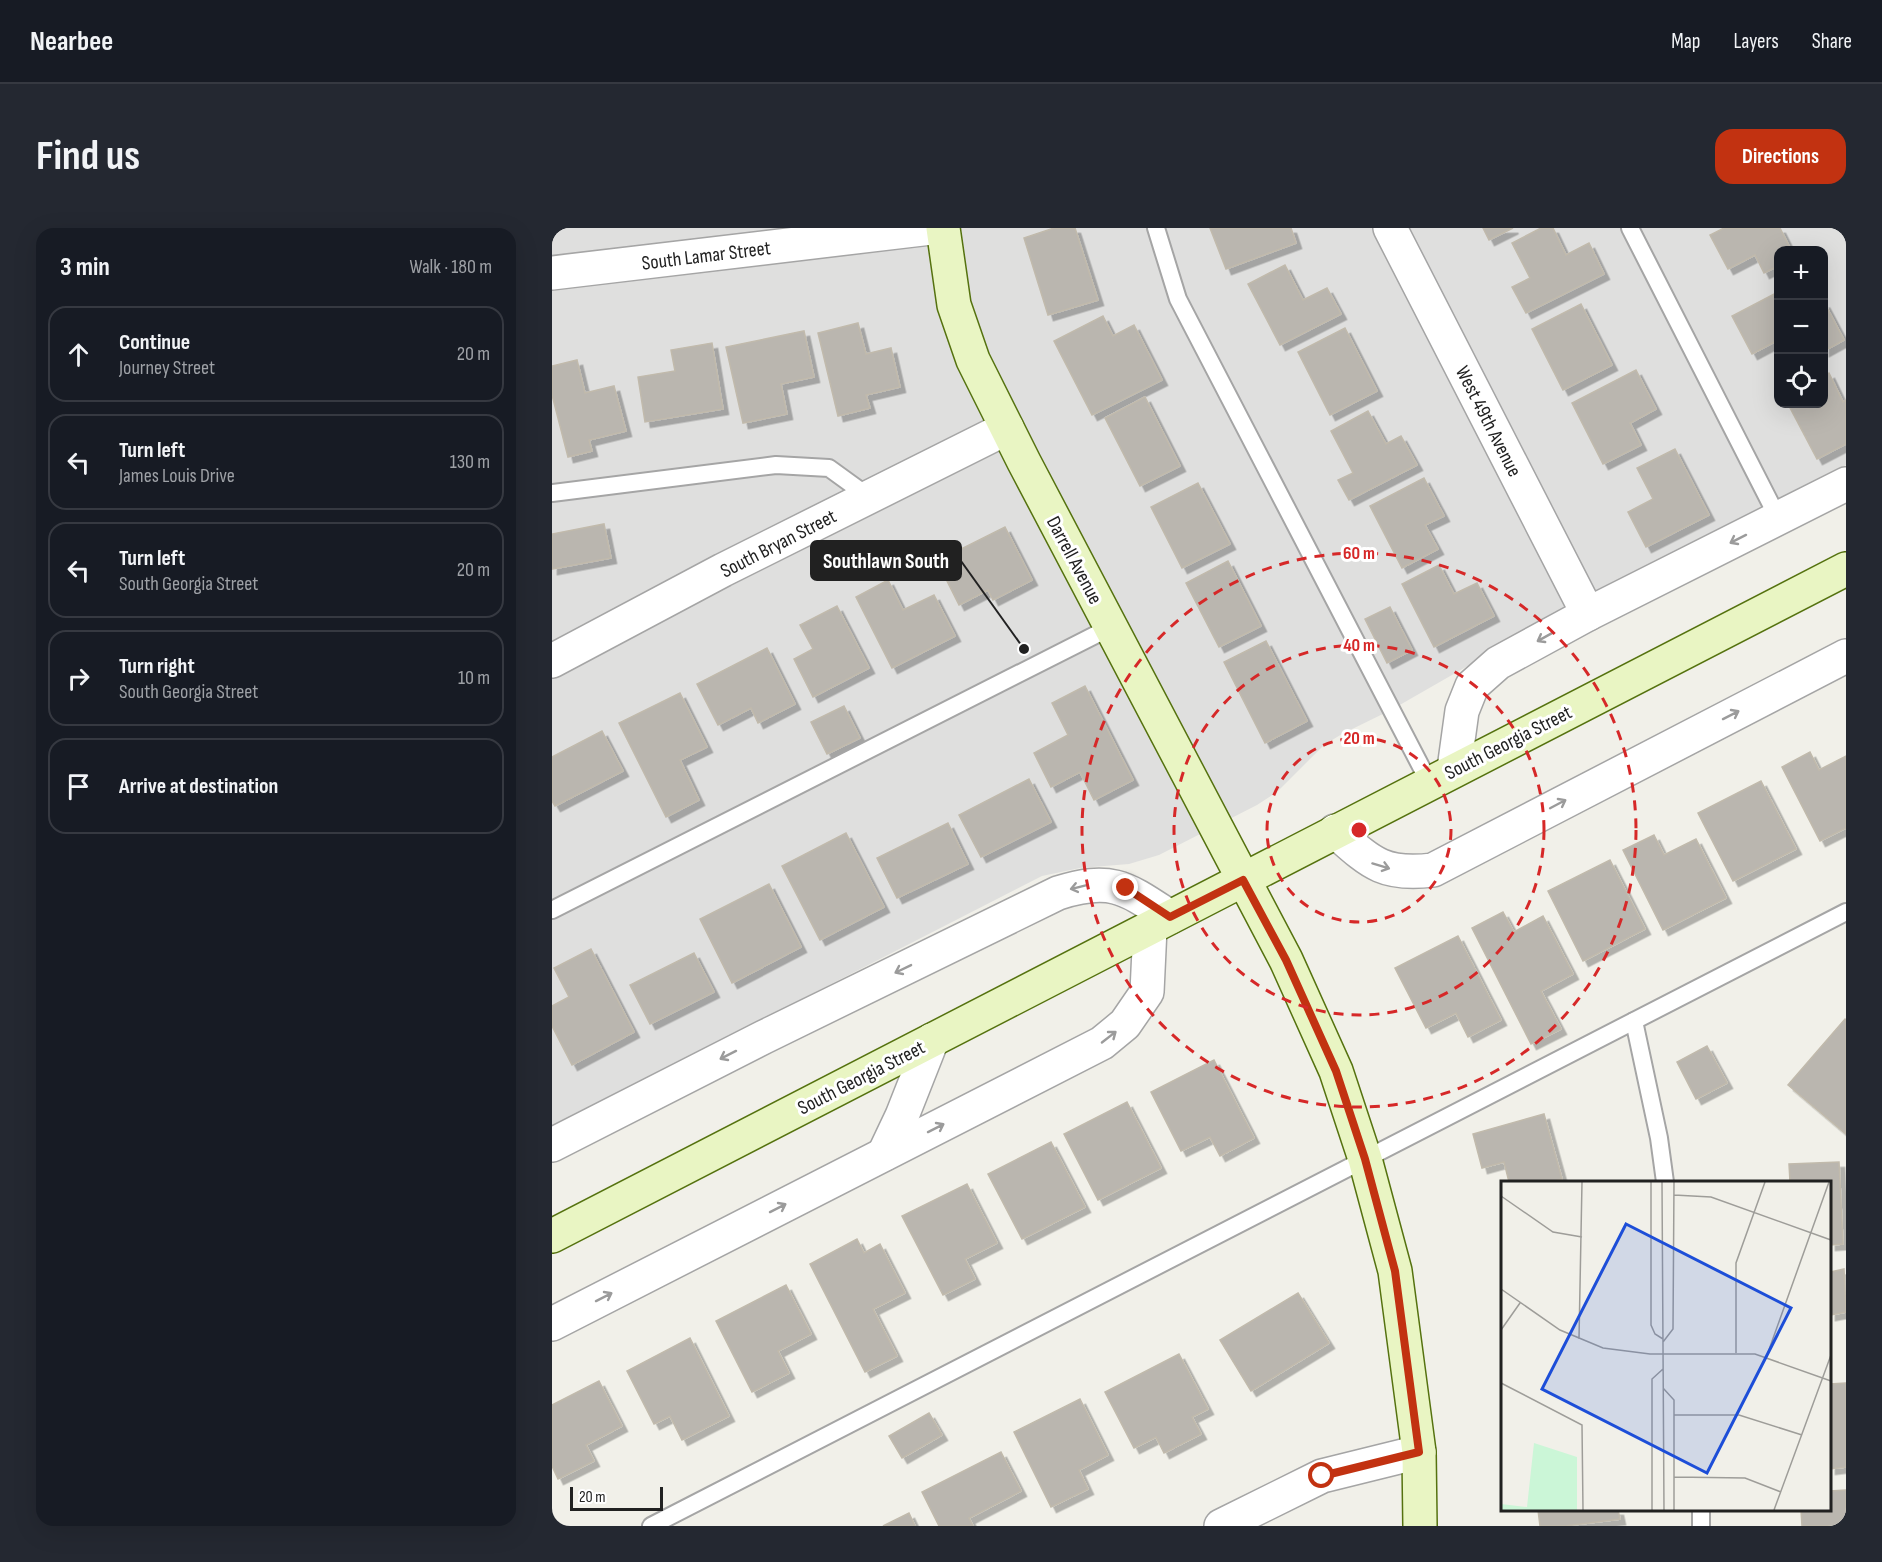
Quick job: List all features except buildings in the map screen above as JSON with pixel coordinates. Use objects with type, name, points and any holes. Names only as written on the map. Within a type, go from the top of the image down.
[{"type":"main road","name":"Darrell Avenue","points":[[943,228],[954,305],[973,360],[1006,428],[1286,960],[1336,1071],[1365,1159],[1395,1271],[1419,1452],[1420,1526]]},
{"type":"main road","name":"South Georgia Street","points":[[552,1236],[1846,569]]},
{"type":"street","name":"South Lamar Street","points":[[552,273],[931,228]]},
{"type":"street","name":"West 49th Avenue","points":[[1390,228],[1588,614]]},
{"type":"street","name":"South Bryan Street","points":[[552,661],[1006,428]]},
{"type":"street","points":[[1441,776],[1472,686],[1498,663],[1588,614],[1846,484]]},
{"type":"street","points":[[1335,831],[1370,863],[1405,873],[1433,870],[1846,656]]},
{"type":"street","points":[[552,1145],[764,1037],[1058,893],[1086,884],[1126,888],[1160,923],[1147,992],[1125,1024],[1102,1043],[552,1324]]},
{"type":"street","points":[[884,1154],[902,1116],[932,1040]]},
{"type":"street","points":[[1221,1526],[1322,1476],[1419,1452]]},
{"type":"lane","points":[[1156,228],[1178,299],[1441,776]]},
{"type":"lane","points":[[1630,228],[1778,518]]},
{"type":"lane","points":[[552,493],[776,465],[830,468],[869,497]]},
{"type":"lane","points":[[552,910],[1111,627]]},
{"type":"lane","points":[[651,1526],[1846,912]]},
{"type":"lane","points":[[1634,1021],[1659,1138],[1665,1181]]},
{"type":"shaded area","points":[[552,228],[1846,228],[1846,465],[1581,601],[1391,710],[1342,734],[1324,745],[1277,792],[1257,805],[1159,855],[1129,864],[1080,868],[1042,876],[552,1127]]},
{"type":"place","name":"Southlawn South","points":[[1024,649]]},
{"type":"route","points":[[1126,888],[1170,917],[1243,880],[1286,960],[1336,1071],[1365,1159],[1395,1271],[1419,1452],[1373,1461],[1322,1476]]}]
